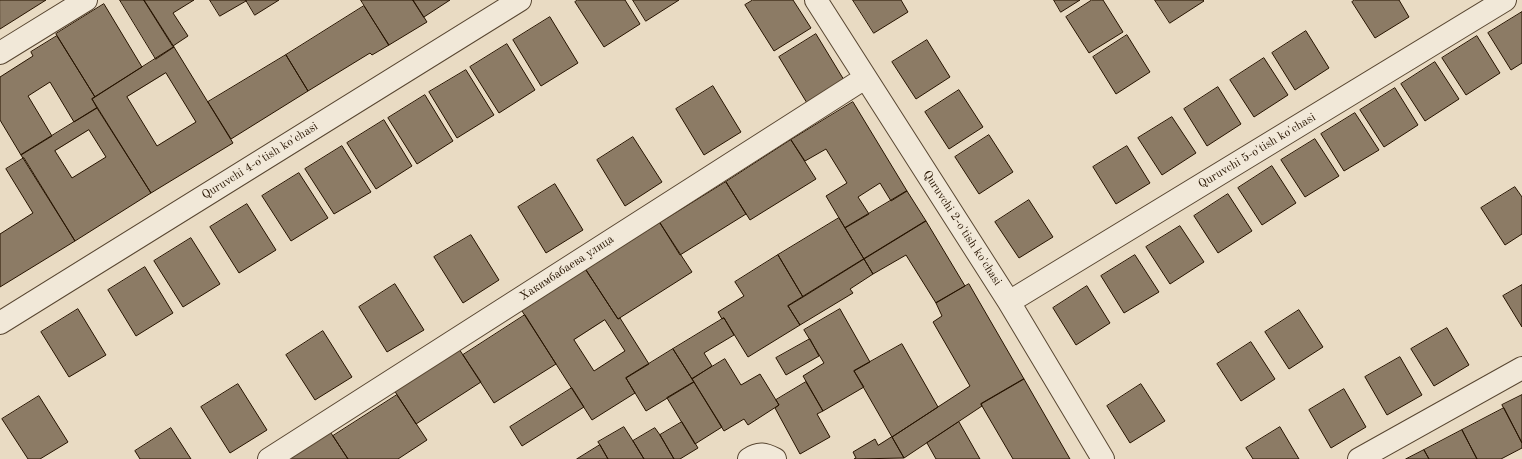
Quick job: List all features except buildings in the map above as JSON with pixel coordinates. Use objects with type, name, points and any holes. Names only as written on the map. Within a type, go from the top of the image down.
[{"type":"street","points":[[0,53],[86,0]]},
{"type":"street","name":"Quruvchi 4-o'tish ko'chasi","points":[[0,323],[520,0]]},
{"type":"street","name":"Quruvchi 2-o'tish ko'chasi","points":[[816,0],[1009,302],[1103,459]]},
{"type":"street","name":"Quruvchi 5-o'tish ko'chasi","points":[[1009,302],[1505,0]]},
{"type":"street","name":"Хакимбабаева улица","points":[[269,459],[865,78]]},
{"type":"street","points":[[1359,459],[1522,368]]},
{"type":"street","points":[[749,459],[755,455],[765,454],[775,459]]}]
